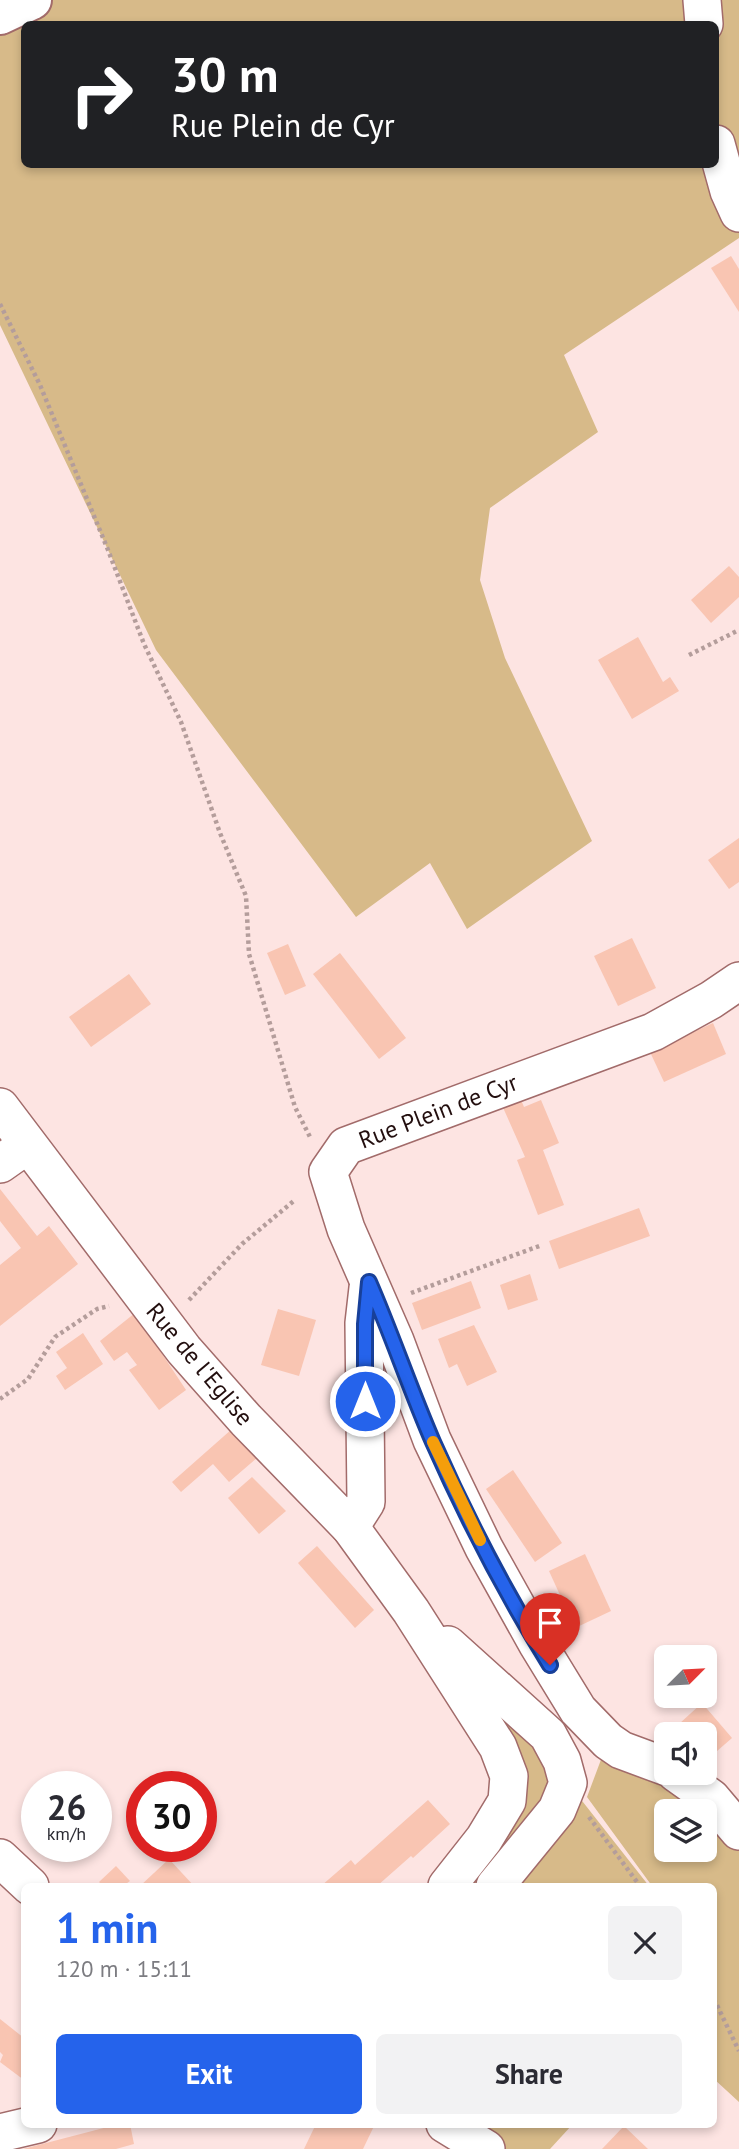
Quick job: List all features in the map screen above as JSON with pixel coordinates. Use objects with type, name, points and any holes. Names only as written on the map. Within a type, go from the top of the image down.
[{"type":"main road","points":[[0,15],[32,0]]},
{"type":"street","points":[[702,0],[704,21]]},
{"type":"street","points":[[719,155],[729,191],[739,213]]},
{"type":"street","name":"Rue Plein de Cyr","points":[[328,1172],[346,1146],[653,1032],[739,981]]},
{"type":"street","name":"Rue de l'Eglise","points":[[0,1107],[14,1155],[144,1297],[184,1350],[246,1420],[350,1527],[411,1611],[498,1747],[509,1776],[507,1801],[484,1839],[449,1883]]},
{"type":"street","points":[[328,1172],[346,1230],[432,1440],[484,1548],[578,1710],[608,1741],[621,1750],[654,1762]]},
{"type":"street","points":[[350,1527],[366,1502],[365,1324],[374,1294]]},
{"type":"street","name":"Rue de l'Eglise","points":[[411,1611],[548,1735],[562,1761],[568,1783],[565,1790]]},
{"type":"street","points":[[693,1785],[712,1798],[739,1831]]},
{"type":"street","points":[[497,1883],[557,1810],[565,1790]]},
{"type":"street","points":[[0,1858],[27,1883]]},
{"type":"street","points":[[0,2133],[21,2128]]},
{"type":"street","points":[[452,2128],[486,2149]]},
{"type":"path","points":[[0,304],[40,385],[144,644],[181,722],[220,833],[246,896],[249,954],[295,1107],[328,1172]]},
{"type":"path","points":[[689,655],[739,630]]},
{"type":"path","points":[[166,1326],[242,1244],[295,1200]]},
{"type":"path","points":[[374,1294],[542,1245]]},
{"type":"path","points":[[0,1399],[28,1379],[55,1337],[97,1309],[144,1297]]},
{"type":"path","points":[[565,1790],[588,1815],[638,1883]]},
{"type":"path","points":[[717,2005],[739,2051]]},
{"type":"shaded area","points":[[0,0],[739,0],[739,238],[564,355],[598,432],[490,508],[480,580],[505,658],[592,841],[467,929],[430,863],[356,917],[156,650],[0,325]]},
{"type":"shaded area","points":[[458,1683],[548,1735],[568,1783],[647,1883],[449,1883],[507,1801]]},
{"type":"shaded area","points":[[608,1741],[654,1773],[654,1785],[672,1785],[692,1799],[654,1799],[654,1862],[717,1862],[717,1816],[739,1831],[739,2102],[717,2082],[717,1883],[650,1883],[587,1797]]},
{"type":"shaded area","points":[[450,2128],[569,2128],[550,2149],[486,2149]]},
{"type":"building","points":[[731,256],[739,269],[739,312],[711,268]]},
{"type":"building","points":[[729,566],[739,577],[739,597],[711,623],[691,600]]},
{"type":"building","points":[[638,637],[663,682],[670,677],[679,691],[632,719],[598,660]]},
{"type":"building","points":[[739,838],[739,882],[729,889],[708,860]]},
{"type":"building","points":[[632,938],[656,988],[618,1006],[594,956]]},
{"type":"building","points":[[288,944],[306,986],[285,995],[267,953]]},
{"type":"building","points":[[340,953],[406,1038],[379,1059],[313,974]]},
{"type":"building","points":[[129,974],[151,1004],[91,1047],[69,1017]]},
{"type":"building","points":[[713,1023],[726,1054],[664,1082],[650,1052]]},
{"type":"building","points":[[519,1095],[524,1107],[541,1100],[559,1143],[543,1150],[564,1205],[538,1215],[517,1160],[525,1157],[501,1103]]},
{"type":"building","points":[[0,1189],[37,1236],[49,1226],[78,1264],[0,1326],[0,1265],[21,1248],[0,1221]]},
{"type":"building","points":[[639,1208],[650,1236],[559,1269],[549,1241]]},
{"type":"building","points":[[530,1274],[538,1300],[508,1310],[500,1285]]},
{"type":"building","points":[[471,1281],[481,1308],[422,1330],[412,1303]]},
{"type":"building","points":[[278,1309],[316,1320],[299,1376],[261,1365]]},
{"type":"building","points":[[135,1313],[186,1390],[159,1410],[129,1370],[137,1365],[127,1352],[114,1361],[100,1341]]},
{"type":"building","points":[[474,1325],[497,1372],[467,1386],[457,1364],[449,1368],[438,1339]]},
{"type":"building","points":[[83,1333],[103,1364],[65,1390],[56,1376],[67,1368],[56,1352]]},
{"type":"building","points":[[232,1429],[257,1458],[229,1482],[213,1464],[181,1492],[172,1482]]},
{"type":"building","points":[[513,1470],[562,1543],[535,1562],[486,1489]]},
{"type":"building","points":[[252,1477],[286,1511],[259,1534],[228,1498]]},
{"type":"building","points":[[317,1546],[374,1610],[355,1628],[298,1563]]},
{"type":"building","points":[[585,1554],[611,1611],[575,1628],[549,1571]]},
{"type":"building","points":[[697,1708],[706,1708],[732,1738],[717,1751],[717,1722],[681,1722]]},
{"type":"building","points":[[428,1800],[450,1824],[380,1883],[324,1883],[351,1860],[355,1865]]},
{"type":"building","points":[[166,1862],[172,1862],[191,1883],[143,1883]]},
{"type":"building","points":[[116,1866],[130,1881],[127,1883],[99,1882]]},
{"type":"building","points":[[0,2019],[21,2036],[21,2078],[0,2062],[3,2055],[0,2052]]},
{"type":"building","points":[[104,2128],[131,2128],[134,2144],[116,2149],[23,2149]]},
{"type":"building","points":[[314,2128],[373,2128],[363,2149],[304,2149]]},
{"type":"building","points":[[622,2128],[626,2128],[648,2149],[602,2149]]},
{"type":"slow traffic","points":[[433,1442],[480,1540]]},
{"type":"route","points":[[365,1401],[365,1324],[369,1282],[432,1440],[484,1548],[550,1665]]}]
